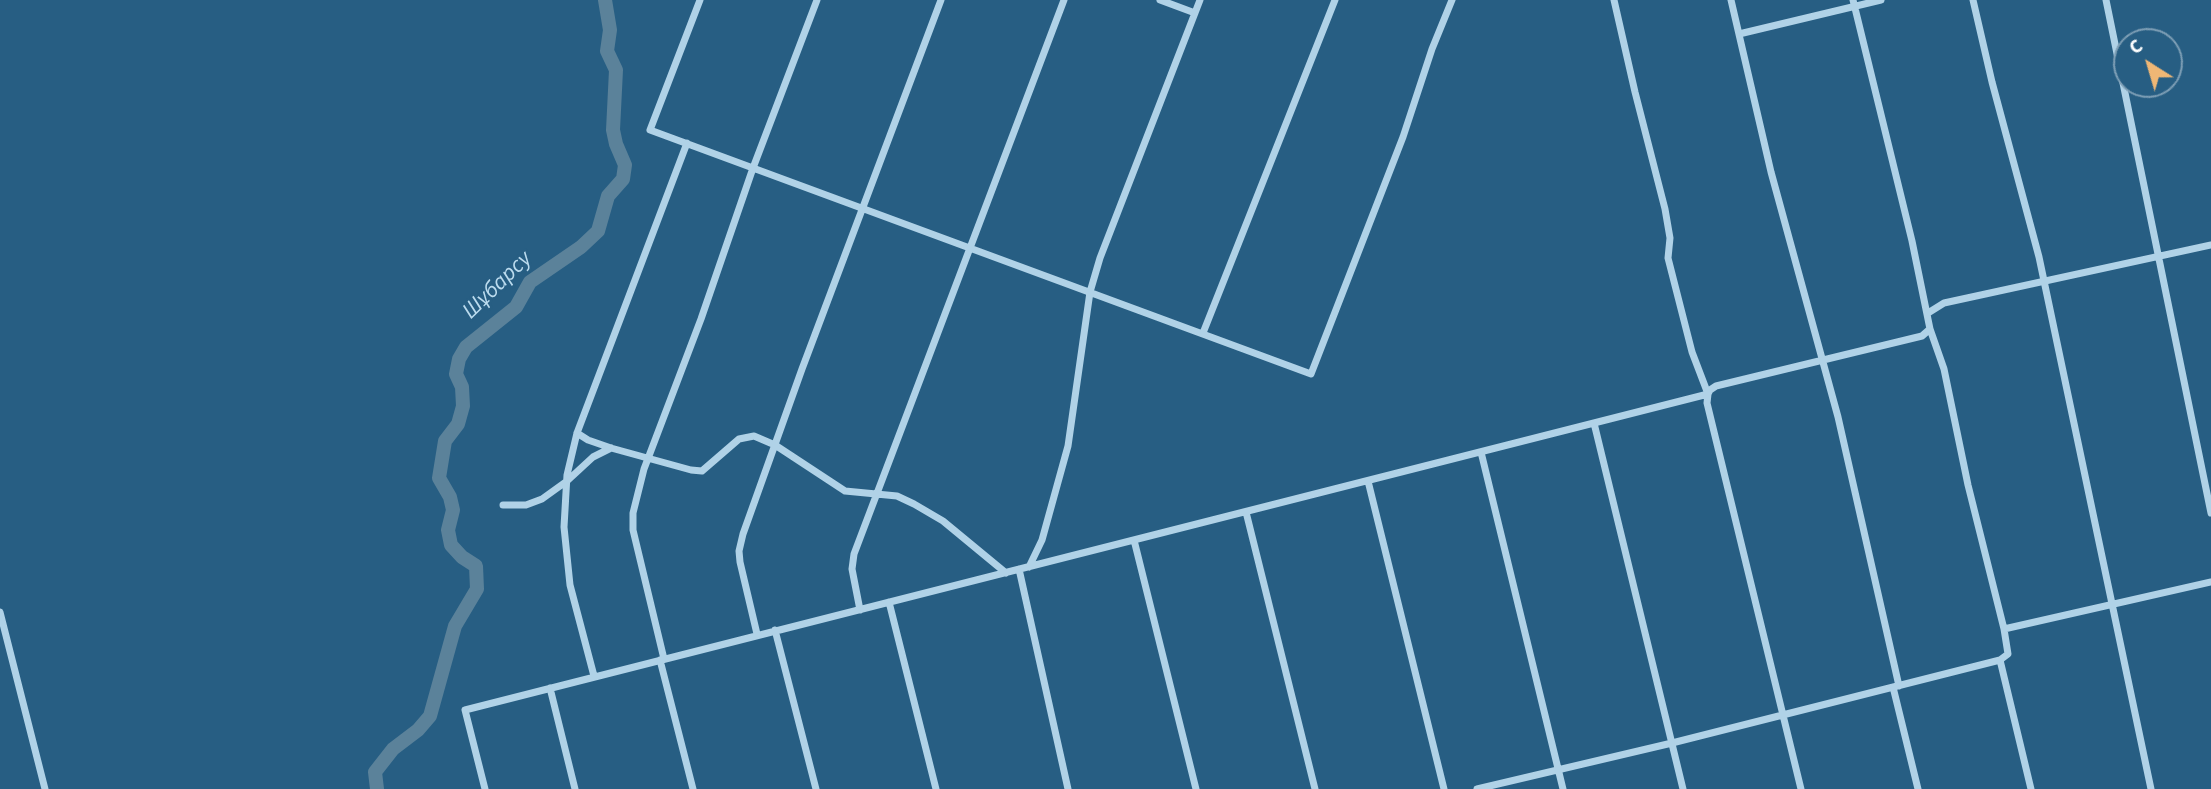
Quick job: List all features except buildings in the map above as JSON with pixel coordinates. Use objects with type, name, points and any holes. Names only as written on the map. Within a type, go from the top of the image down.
[{"type":"street","points":[[700,0],[650,130],[1311,374],[1403,137],[1432,49],[1452,0]]},
{"type":"street","points":[[693,789],[633,530],[633,513],[648,458],[817,0]]},
{"type":"street","points":[[757,634],[739,551],[775,445],[941,0]]},
{"type":"street","points":[[860,610],[852,569],[854,554],[1063,0]]},
{"type":"street","points":[[1160,0],[1195,13]]},
{"type":"street","points":[[1029,567],[1042,540],[1068,446],[1090,292],[1100,258],[1200,0]]},
{"type":"street","points":[[1203,333],[1335,0]]},
{"type":"street","points":[[1614,0],[1665,209],[1670,239],[1668,258],[1692,352],[1708,394]]},
{"type":"street","points":[[1731,0],[1771,172],[1838,416],[1918,789]]},
{"type":"street","points":[[1739,34],[1854,3],[1881,0]]},
{"type":"street","points":[[1973,0],[2044,282],[2151,789]]},
{"type":"street","points":[[2106,0],[2211,513]]},
{"type":"street","points":[[1477,789],[2000,660],[2008,654],[1944,369],[1930,329],[1854,3]]},
{"type":"street","points":[[594,676],[570,585],[564,527],[567,481],[576,433],[687,143]]},
{"type":"street","points":[[1928,313],[1944,303],[2211,244]]},
{"type":"street","points":[[1801,789],[1707,402],[1708,394],[1716,386],[1922,336],[1930,329]]},
{"type":"street","points":[[485,789],[465,710],[775,629],[860,610],[1708,394]]},
{"type":"street","points":[[1594,424],[1683,789]]},
{"type":"street","points":[[576,433],[587,440],[611,448],[702,471],[739,439],[754,436],[775,445],[845,491],[897,496],[924,510],[1006,573]]},
{"type":"street","points":[[503,505],[526,505],[542,499],[593,457],[611,448]]},
{"type":"street","points":[[1481,452],[1563,789]]},
{"type":"street","points":[[1367,481],[1444,789]]},
{"type":"street","points":[[1246,512],[1315,789]]},
{"type":"street","points":[[1134,540],[1196,789]]},
{"type":"street","points":[[1019,569],[1068,789]]},
{"type":"street","points":[[2004,629],[2211,582]]},
{"type":"street","points":[[889,602],[936,789]]},
{"type":"street","points":[[0,612],[45,789]]},
{"type":"street","points":[[775,629],[816,789]]},
{"type":"street","points":[[2000,660],[2032,789]]},
{"type":"street","points":[[551,688],[575,789]]},
{"type":"waterway","name":"Шұбарсу","points":[[377,789],[375,772],[393,749],[418,730],[430,716],[455,626],[477,589],[476,566],[462,557],[451,545],[448,530],[453,510],[450,497],[439,478],[445,441],[458,424],[463,406],[462,387],[456,374],[459,359],[466,347],[516,307],[530,282],[581,247],[598,231],[608,196],[623,179],[625,165],[613,130],[616,70],[607,51],[610,30],[605,0]]}]
